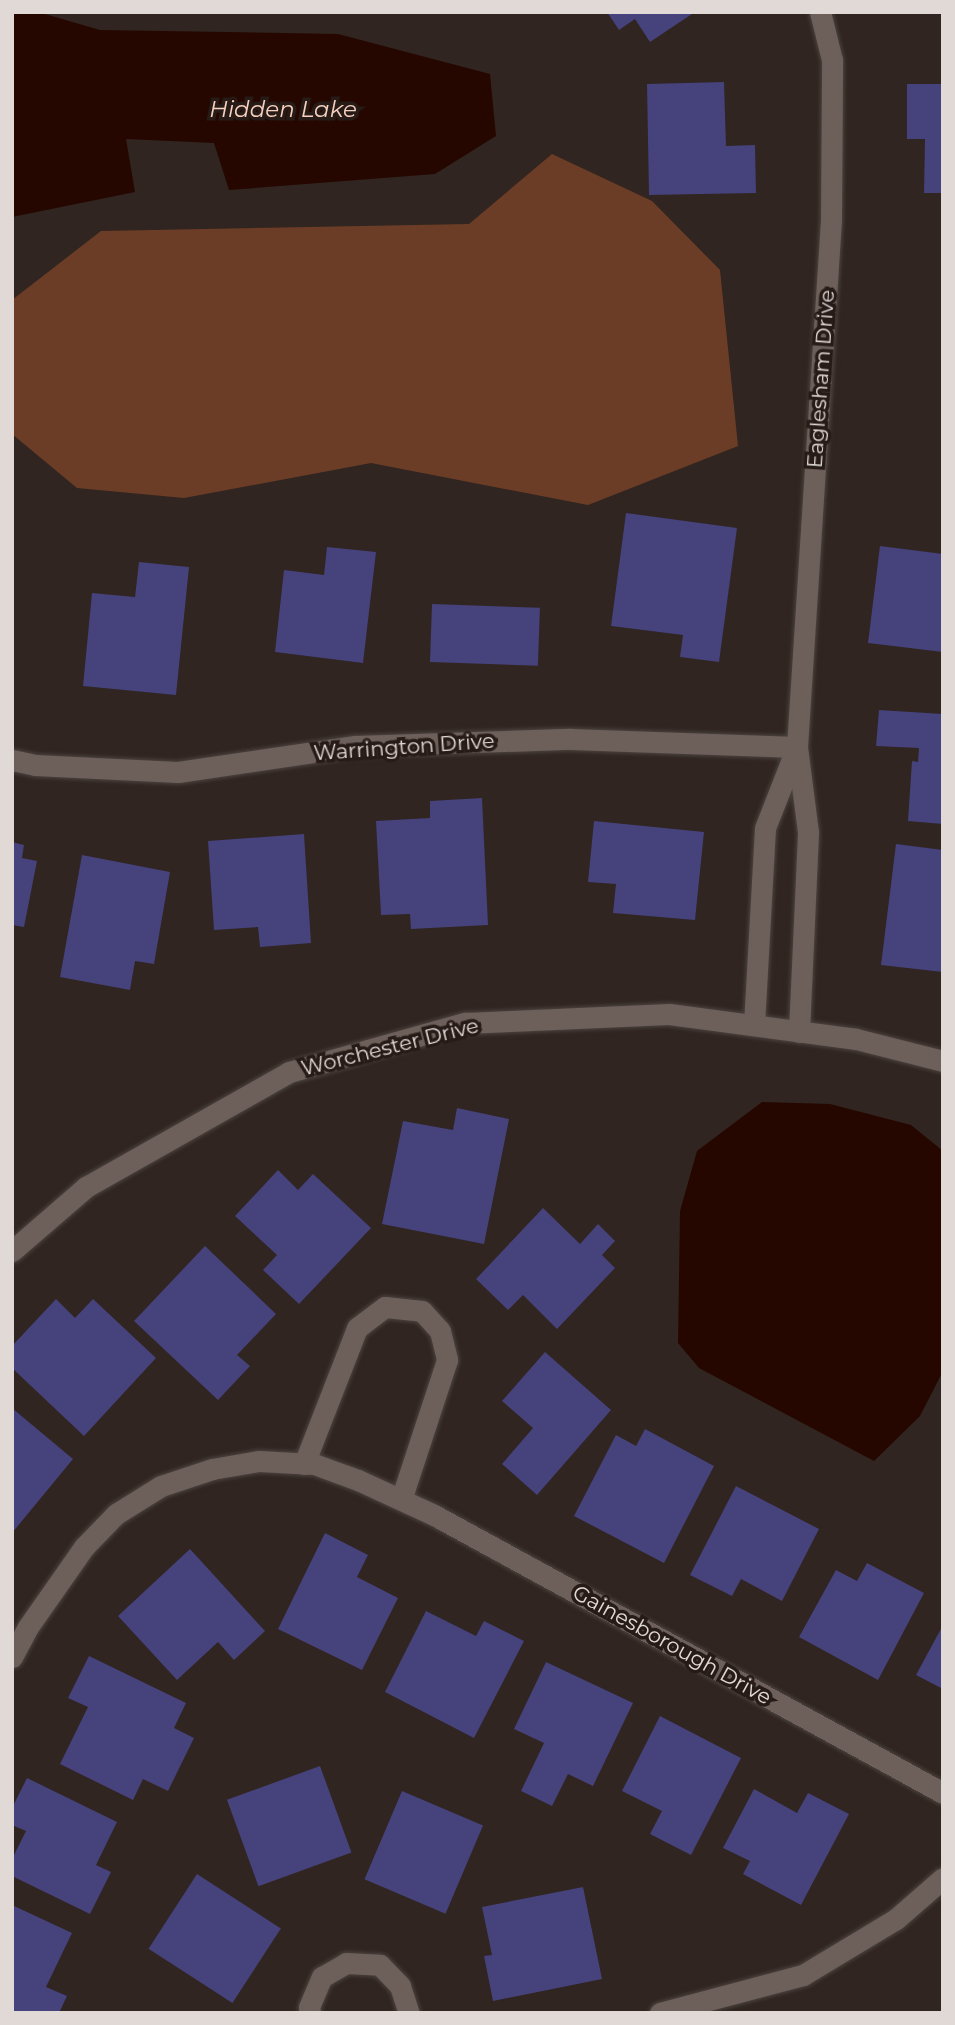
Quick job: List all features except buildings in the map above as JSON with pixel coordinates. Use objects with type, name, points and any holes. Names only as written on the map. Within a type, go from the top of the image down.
[{"type":"street","name":"Eaglesham Drive","points":[[799,1032],[808,832],[797,747],[831,220],[832,60],[820,12]]},
{"type":"street","name":"Warrington Drive","points":[[12,760],[35,765],[178,772],[355,746],[571,739],[797,747]]},
{"type":"street","name":"Eaglesham Drive","points":[[754,1025],[765,828],[797,747]]},
{"type":"street","name":"Worchester Drive","points":[[12,1251],[86,1187],[289,1072],[465,1023],[669,1014],[856,1040],[943,1061]]},
{"type":"street","points":[[304,1464],[357,1328],[385,1307],[422,1311],[440,1331],[447,1360],[401,1500]]},
{"type":"street","name":"Gainesborough Drive","points":[[12,1657],[28,1627],[84,1547],[116,1514],[160,1486],[212,1469],[259,1461],[314,1464],[401,1500],[943,1793]]},
{"type":"street","points":[[660,2013],[803,1975],[896,1919],[943,1878]]},
{"type":"street","points":[[310,2013],[309,2007],[321,1978],[346,1963],[380,1965],[400,1986],[409,2013]]},
{"type":"shaded area","points":[[552,154],[652,201],[720,270],[738,446],[588,505],[371,463],[184,498],[77,488],[12,434],[12,300],[101,231],[469,224]]},
{"type":"water","name":"Hidden Lake","points":[[12,12],[38,12],[100,30],[338,34],[490,74],[496,136],[435,174],[229,190],[214,143],[126,139],[135,192],[12,217]]},
{"type":"water","points":[[762,1102],[830,1104],[911,1125],[943,1151],[943,1371],[920,1416],[874,1461],[699,1368],[678,1343],[680,1211],[697,1151]]}]
